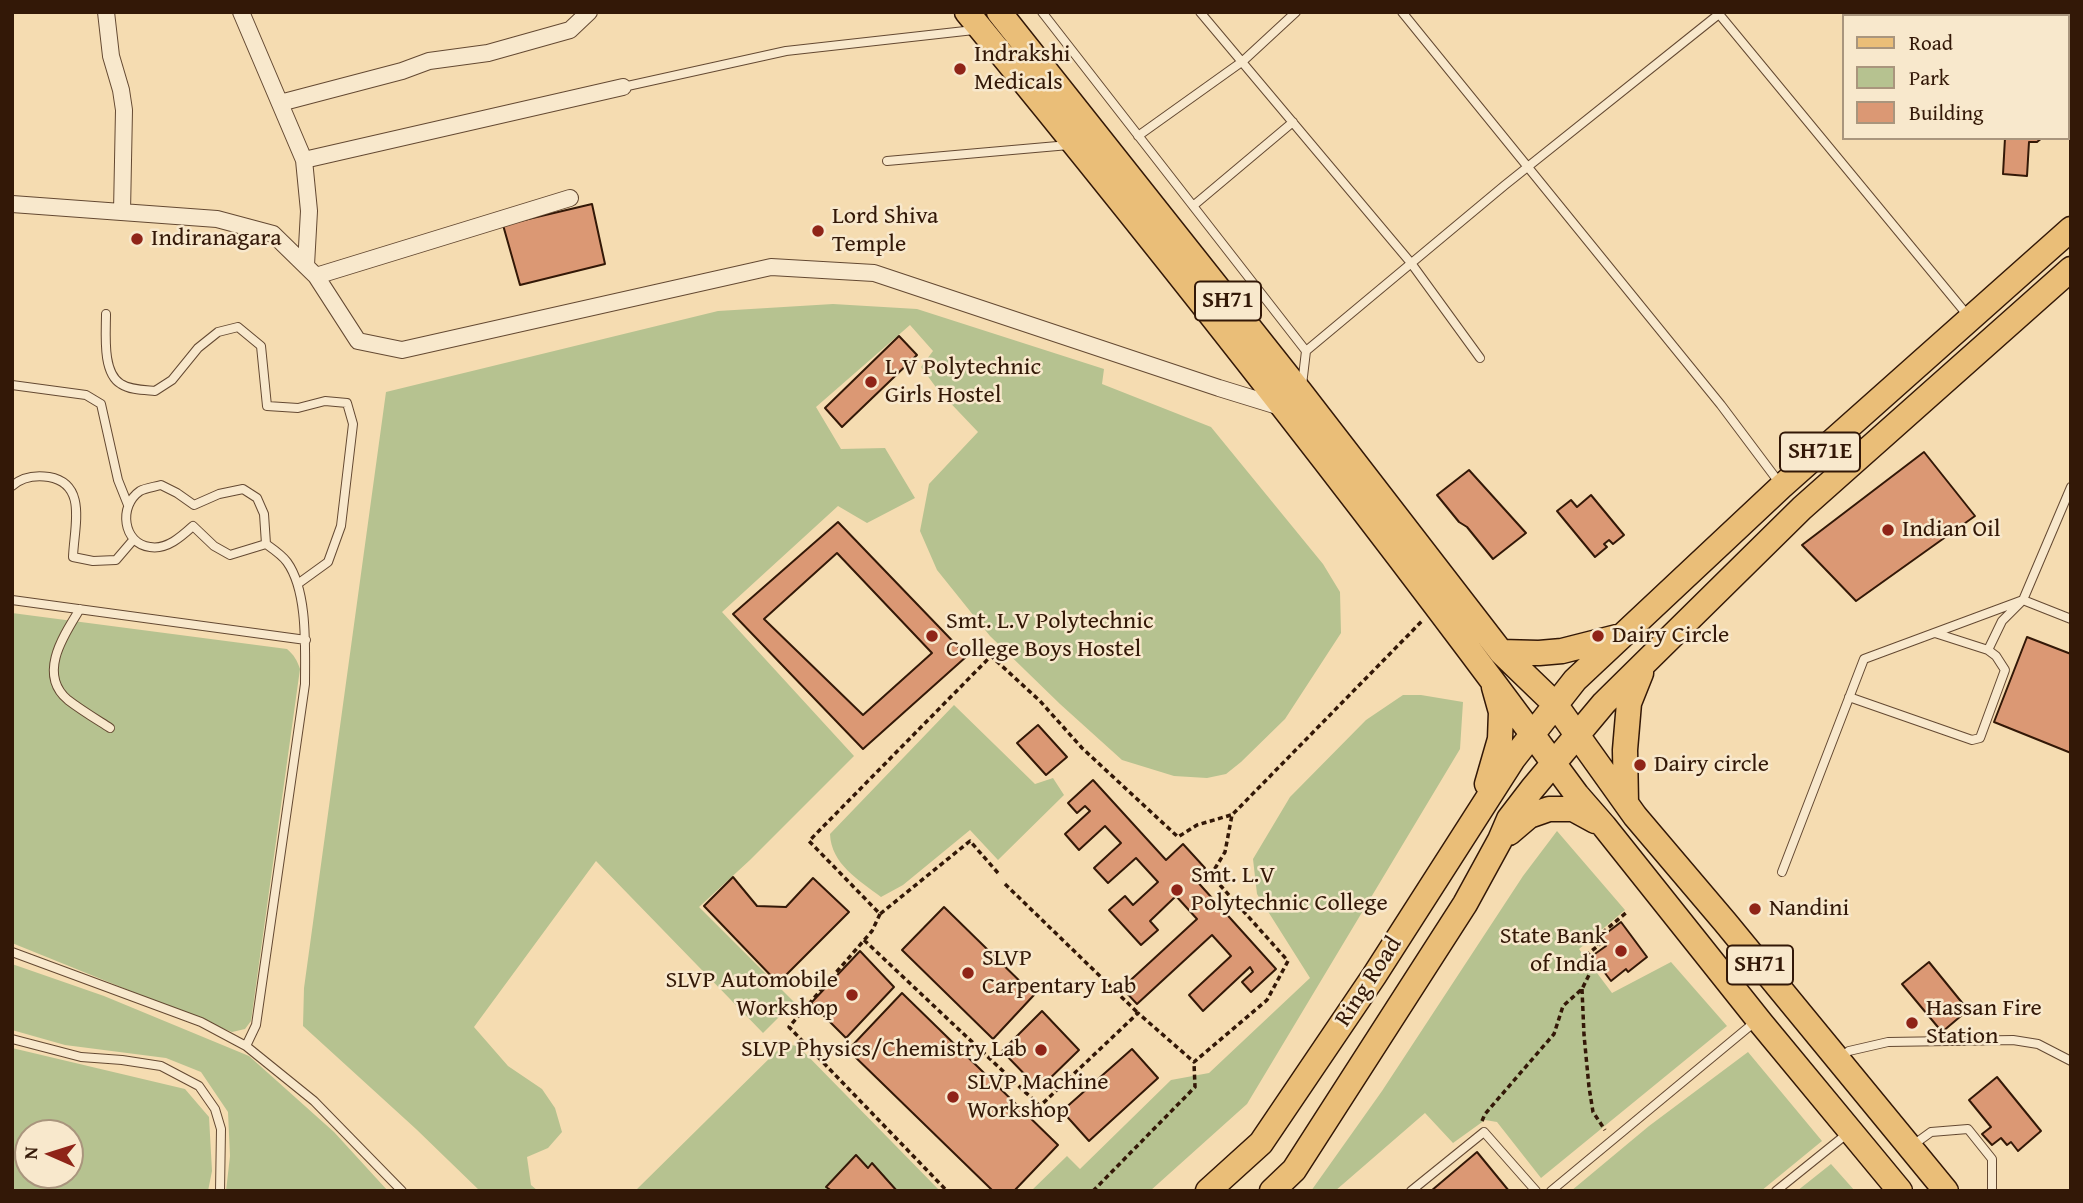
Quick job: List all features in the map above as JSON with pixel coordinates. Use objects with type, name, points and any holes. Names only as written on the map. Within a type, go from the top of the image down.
[{"type":"main road","name":"SH71","points":[[999,12],[1293,400],[1436,607],[1532,734],[1548,770],[1577,795],[1604,826],[1900,1191]]},
{"type":"main road","name":"SH71","points":[[974,21],[1074,145],[1293,400],[1501,652],[1555,704],[1626,803],[1946,1191]]},
{"type":"main road","name":"SH71E","points":[[1532,734],[1575,680],[1782,486],[2071,229]]},
{"type":"main road","name":"SH71E","points":[[1548,770],[1604,703],[1802,508],[2071,269]]},
{"type":"main road","points":[[1501,652],[1562,651],[1623,635]]},
{"type":"main road","points":[[1626,803],[1625,750],[1629,703],[1645,662]]},
{"type":"main road","points":[[1475,818],[1500,739],[1501,712],[1492,679]]},
{"type":"main road","name":"Ring Road","points":[[1208,1191],[1261,1143],[1532,734]]},
{"type":"main road","name":"Ring Road","points":[[1272,1191],[1294,1170],[1465,904],[1509,819],[1548,770]]},
{"type":"main road","points":[[1500,840],[1529,816],[1549,809],[1573,809],[1604,826]]},
{"type":"main road","points":[[1702,949],[1730,927]]},
{"type":"main road","points":[[1811,1083],[1838,1060]]},
{"type":"street","points":[[107,12],[111,56],[124,110],[122,212]]},
{"type":"street","points":[[241,12],[304,160],[311,270]]},
{"type":"street","points":[[281,103],[402,71],[429,61],[488,53],[570,30],[589,12]]},
{"type":"street","points":[[304,160],[623,87]]},
{"type":"street","points":[[311,270],[569,198]]},
{"type":"street","points":[[12,204],[217,219],[273,234],[311,270],[358,341],[402,350],[771,267],[874,273],[1219,388],[1293,400]]},
{"type":"lane","points":[[1042,12],[1306,351]]},
{"type":"lane","points":[[1200,12],[1411,263],[1480,358]]},
{"type":"lane","points":[[1138,136],[1242,61],[1296,12]]},
{"type":"lane","points":[[1402,12],[1721,405],[1782,486]]},
{"type":"lane","points":[[1293,400],[1306,351],[1528,167],[1720,13],[1971,319]]},
{"type":"lane","points":[[623,87],[786,51],[974,21]]},
{"type":"lane","points":[[1193,206],[1293,122]]},
{"type":"lane","points":[[887,161],[1074,145]]},
{"type":"lane","points":[[106,314],[106,353],[111,374],[121,384],[155,391],[172,380],[198,348],[218,332],[238,327],[261,346],[267,406],[298,408],[325,401],[347,403],[353,424],[341,526],[328,562],[299,583]]},
{"type":"lane","points":[[12,385],[86,395],[101,404],[118,480],[128,505],[125,525],[134,539],[148,548],[163,546],[178,539],[193,526],[214,546],[230,555],[266,544]]},
{"type":"lane","points":[[12,486],[20,478],[43,476],[62,480],[74,493],[76,514],[73,557],[93,561],[116,560],[134,539]]},
{"type":"lane","points":[[128,505],[140,491],[161,485],[177,492],[194,505],[219,494],[243,489],[257,498],[264,514],[266,544],[286,561],[299,583],[306,640],[305,684],[256,1025],[246,1046]]},
{"type":"lane","points":[[1989,650],[2002,621],[2023,600],[2071,487]]},
{"type":"lane","points":[[12,600],[306,640]]},
{"type":"lane","points":[[1782,872],[1864,659],[2023,600],[2071,619]]},
{"type":"lane","points":[[79,609],[59,643],[54,661],[55,674],[60,691],[68,699],[110,728]]},
{"type":"lane","points":[[1849,697],[1972,740],[1980,738],[2005,670],[1989,650],[1934,633]]},
{"type":"lane","points":[[12,952],[201,1022],[246,1046],[314,1101],[402,1191]]},
{"type":"lane","points":[[1551,1191],[1758,1019]]},
{"type":"lane","points":[[12,1039],[81,1057],[161,1066],[199,1086],[215,1109],[221,1129],[220,1191]]},
{"type":"lane","points":[[1838,1060],[1849,1051],[1888,1042],[2012,1040],[2038,1044],[2071,1061]]},
{"type":"lane","points":[[1911,1147],[1931,1132],[1968,1129],[1992,1159],[1992,1191]]},
{"type":"lane","points":[[1776,1191],[1850,1131]]},
{"type":"lane","points":[[1410,1191],[1484,1132],[1536,1191]]},
{"type":"path","points":[[880,914],[809,841],[991,656],[1040,701],[1082,748],[1178,837],[1197,825],[1232,815],[1436,607]]},
{"type":"path","points":[[1194,1062],[1268,1000],[1288,961],[1210,875],[1225,852],[1232,815]]},
{"type":"path","points":[[947,1191],[789,1027],[872,931],[880,914],[970,841],[998,873]]},
{"type":"path","points":[[1005,884],[1138,1013],[1194,1062],[1195,1087],[1093,1191]]},
{"type":"path","points":[[1484,1132],[1480,1127],[1485,1114],[1554,1034],[1563,1006],[1582,989],[1594,965],[1589,953],[1599,945],[1595,939],[1627,912]]},
{"type":"path","points":[[864,940],[1041,1107],[1138,1013]]},
{"type":"path","points":[[1582,989],[1584,1035],[1593,1112],[1612,1140]]},
{"type":"green space","points":[[833,304],[917,309],[1104,369],[1102,384],[1211,427],[1323,564],[1340,592],[1341,633],[1285,719],[1226,774],[1207,778],[1174,776],[1122,760],[990,636],[937,570],[920,531],[929,484],[978,432],[938,390],[921,367],[933,351],[910,325],[816,407],[841,449],[885,448],[915,498],[867,523],[838,506],[722,612],[854,756],[699,907],[794,1002],[763,1033],[596,861],[474,1027],[508,1066],[542,1089],[555,1108],[562,1132],[548,1148],[527,1157],[531,1185],[538,1191],[480,1191],[303,1026],[304,988],[386,392],[718,311]]},
{"type":"green space","points":[[12,613],[287,649],[296,660],[300,669],[251,1021],[245,1029],[232,1032],[12,943]]},
{"type":"green space","points":[[1403,695],[1463,702],[1460,749],[1247,1104],[1150,1191],[1031,1191],[1067,1156],[1080,1169],[1171,1080],[1209,1073],[1310,978],[1257,894],[1253,859],[1290,797],[1366,720]]},
{"type":"green space","points":[[954,705],[1035,784],[1053,778],[1064,795],[998,860],[970,830],[903,885],[881,897],[855,878],[841,863],[835,854],[830,834]]},
{"type":"green space","points":[[1557,831],[1625,910],[1579,949],[1612,993],[1671,962],[1727,1026],[1541,1178],[1497,1122],[1485,1120],[1453,1143],[1425,1113],[1335,1191],[1311,1191],[1382,1091],[1523,876]]},
{"type":"green space","points":[[12,964],[104,996],[249,1056],[334,1132],[388,1191],[226,1191],[230,1156],[228,1112],[201,1072],[166,1058],[65,1045],[12,1030]]},
{"type":"green space","points":[[784,1044],[798,1046],[940,1191],[635,1191]]},
{"type":"green space","points":[[12,1048],[185,1089],[209,1117],[212,1171],[208,1191],[12,1191]]},
{"type":"green space","points":[[1748,1052],[1822,1141],[1761,1191],[1571,1191],[1649,1126]]},
{"type":"green space","points":[[1831,1164],[1855,1191],[1797,1191]]},
{"type":"building","points":[[2069,97],[2071,97],[2069,122]]},
{"type":"building","points":[[2005,140],[2040,140],[2029,142],[2027,176],[2003,174]]},
{"type":"building","points":[[592,204],[605,264],[520,285],[503,225]]},
{"type":"building","name":"L V Polytechnic Girls Hostel","points":[[899,336],[917,355],[842,427],[825,408]]},
{"type":"building","name":"Indian Oil","points":[[1924,452],[1975,516],[1856,601],[1802,545]]},
{"type":"building","points":[[1469,470],[1526,533],[1493,559],[1437,495]]},
{"type":"building","points":[[1591,495],[1624,535],[1613,544],[1609,540],[1604,544],[1607,547],[1595,557],[1557,511],[1571,500],[1577,507]]},
{"type":"building","name":"Smt. L.V Polytechnic College Boys Hostel","points":[[838,522],[967,656],[863,749],[733,614]],"holes":[[[837,553],[932,653],[863,715],[764,619]]]},
{"type":"building","points":[[2027,637],[2071,654],[2071,753],[1994,722]]},
{"type":"building","points":[[1038,725],[1067,757],[1046,775],[1017,743]]},
{"type":"building","name":"Smt. L.V Polytechnic College","points":[[1093,780],[1166,860],[1183,844],[1205,868],[1194,878],[1276,969],[1251,992],[1242,982],[1253,972],[1250,967],[1203,1011],[1189,995],[1231,956],[1212,935],[1137,1004],[1122,988],[1197,919],[1176,896],[1150,921],[1158,930],[1141,945],[1109,910],[1125,896],[1133,905],[1158,882],[1136,858],[1108,883],[1094,868],[1121,843],[1105,826],[1079,850],[1065,834],[1090,811],[1085,806],[1077,813],[1068,803]]},
{"type":"building","points":[[733,877],[757,906],[786,907],[813,878],[849,912],[778,983],[704,906]]},
{"type":"building","name":"SLVP Carpentary Lab","points":[[944,907],[1034,995],[993,1039],[902,950]]},
{"type":"building","name":"State Bank of India","points":[[1621,922],[1647,957],[1611,981],[1592,956],[1606,946],[1600,938]]},
{"type":"building","name":"SLVP Automobile Workshop","points":[[860,951],[894,987],[846,1038],[811,1003]]},
{"type":"building","points":[[1929,962],[1968,1010],[1942,1032],[1902,984]]},
{"type":"building","name":"SLVP Machine Workshop","points":[[902,993],[1058,1145],[1014,1191],[993,1191],[848,1050]]},
{"type":"building","name":"SLVP Physics/Chemistry Lab","points":[[1042,1011],[1079,1050],[1039,1089],[1002,1051]]},
{"type":"building","points":[[1132,1049],[1158,1078],[1089,1141],[1062,1111]]},
{"type":"building","points":[[1997,1077],[2041,1131],[2018,1151],[2011,1142],[2007,1145],[2001,1138],[1992,1145],[1982,1134],[1991,1127],[1969,1100]]},
{"type":"building","points":[[1477,1152],[1509,1191],[1431,1191]]},
{"type":"building","points":[[856,1155],[868,1168],[872,1163],[897,1191],[832,1191],[826,1187]]},
{"type":"place","name":"Indrakshi Medicals","points":[[960,69]]},
{"type":"place","name":"Lord Shiva Temple","points":[[818,231]]},
{"type":"place","name":"Indiranagara","points":[[137,239]]},
{"type":"place","name":"L V Polytechnic Girls Hostel","points":[[871,382]]},
{"type":"place","name":"Indian Oil","points":[[1888,530]]},
{"type":"place","name":"Smt. L.V Polytechnic College Boys Hostel","points":[[932,636]]},
{"type":"place","name":"Dairy Circle","points":[[1598,636]]},
{"type":"place","name":"Dairy circle","points":[[1640,765]]},
{"type":"place","name":"Smt. L.V Polytechnic College","points":[[1177,890]]},
{"type":"place","name":"Nandini","points":[[1755,909]]},
{"type":"place","name":"State Bank of India","points":[[1621,951]]},
{"type":"place","name":"SLVP Carpentary Lab","points":[[968,973]]},
{"type":"place","name":"SLVP Automobile Workshop","points":[[852,995]]},
{"type":"place","name":"Hassan Fire Station","points":[[1912,1023]]},
{"type":"place","name":"SLVP Physics/Chemistry Lab","points":[[1041,1050]]},
{"type":"place","name":"SLVP Machine Workshop","points":[[953,1097]]}]
